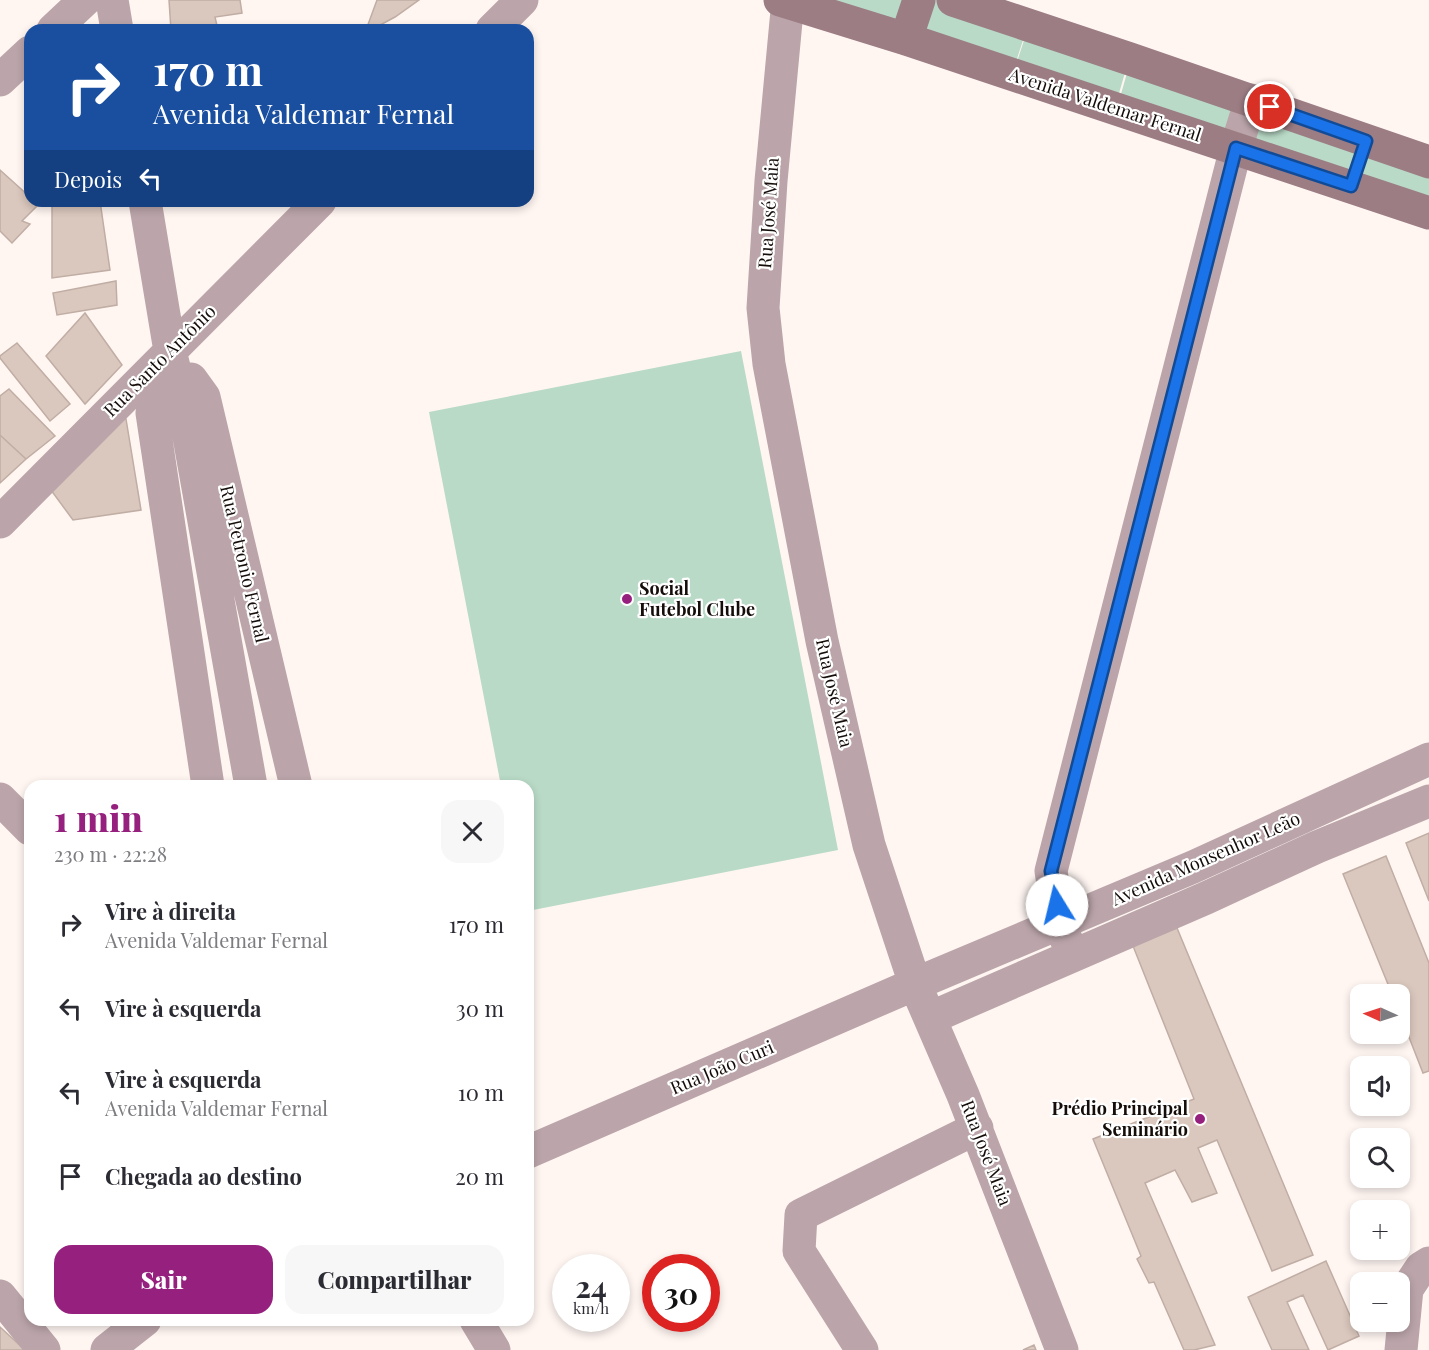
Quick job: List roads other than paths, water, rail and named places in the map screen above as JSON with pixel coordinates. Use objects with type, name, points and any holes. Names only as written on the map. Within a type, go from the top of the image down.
[{"type":"street","points":[[59,24],[85,0]]},
{"type":"street","points":[[112,0],[116,24]]},
{"type":"street","points":[[498,24],[522,0]]},
{"type":"street","points":[[906,39],[919,0]]},
{"type":"street","points":[[953,0],[1429,162]]},
{"type":"street","name":"Avenida Valdemar Fernal","points":[[785,1],[1116,108],[1429,213]]},
{"type":"street","name":"Rua José Maia","points":[[785,1],[763,308],[769,364],[822,640],[869,845],[915,984],[977,1128],[1062,1350]]},
{"type":"street","points":[[1012,74],[1028,24]]},
{"type":"street","points":[[0,80],[24,58]]},
{"type":"street","points":[[1116,108],[1130,59]]},
{"type":"street","points":[[1073,956],[1059,923],[1051,871],[1236,148],[1251,100]]},
{"type":"street","points":[[1351,186],[1366,141]]},
{"type":"street","name":"Rua Petronio Fernal","points":[[146,207],[170,351],[183,403],[250,780]]},
{"type":"street","name":"Rua Santo Antônio","points":[[0,522],[314,207]]},
{"type":"street","name":"Rua Petronio Fernal","points":[[170,351],[152,413],[207,780]]},
{"type":"street","name":"Rua Petronio Fernal","points":[[170,351],[204,397],[295,780]]},
{"type":"street","name":"Rua Petronio Fernal","points":[[203,745],[224,780]]},
{"type":"street","name":"Avenida Monsenhor Leão","points":[[915,984],[1193,867],[1429,759]]},
{"type":"street","points":[[0,799],[24,823]]},
{"type":"street","name":"Avenida Monsenhor Leão","points":[[930,1018],[1317,847],[1429,801]]},
{"type":"street","points":[[1302,816],[1317,847]]},
{"type":"street","points":[[1193,867],[1206,898]]},
{"type":"street","name":"Rua João Curi","points":[[534,1149],[915,984]]},
{"type":"street","points":[[862,1350],[799,1251],[801,1215],[977,1128]]},
{"type":"street","points":[[1401,1350],[1407,1288],[1421,1268],[1429,1263]]},
{"type":"street","points":[[0,1296],[24,1325]]},
{"type":"street","points":[[24,1326],[44,1350]]},
{"type":"street","points":[[107,1350],[137,1326]]},
{"type":"street","points":[[480,1326],[494,1350]]},
{"type":"place","name":"Social Futebol Clube","points":[[627,599]]},
{"type":"place","name":"Prédio Principal Seminário","points":[[1200,1119]]}]
